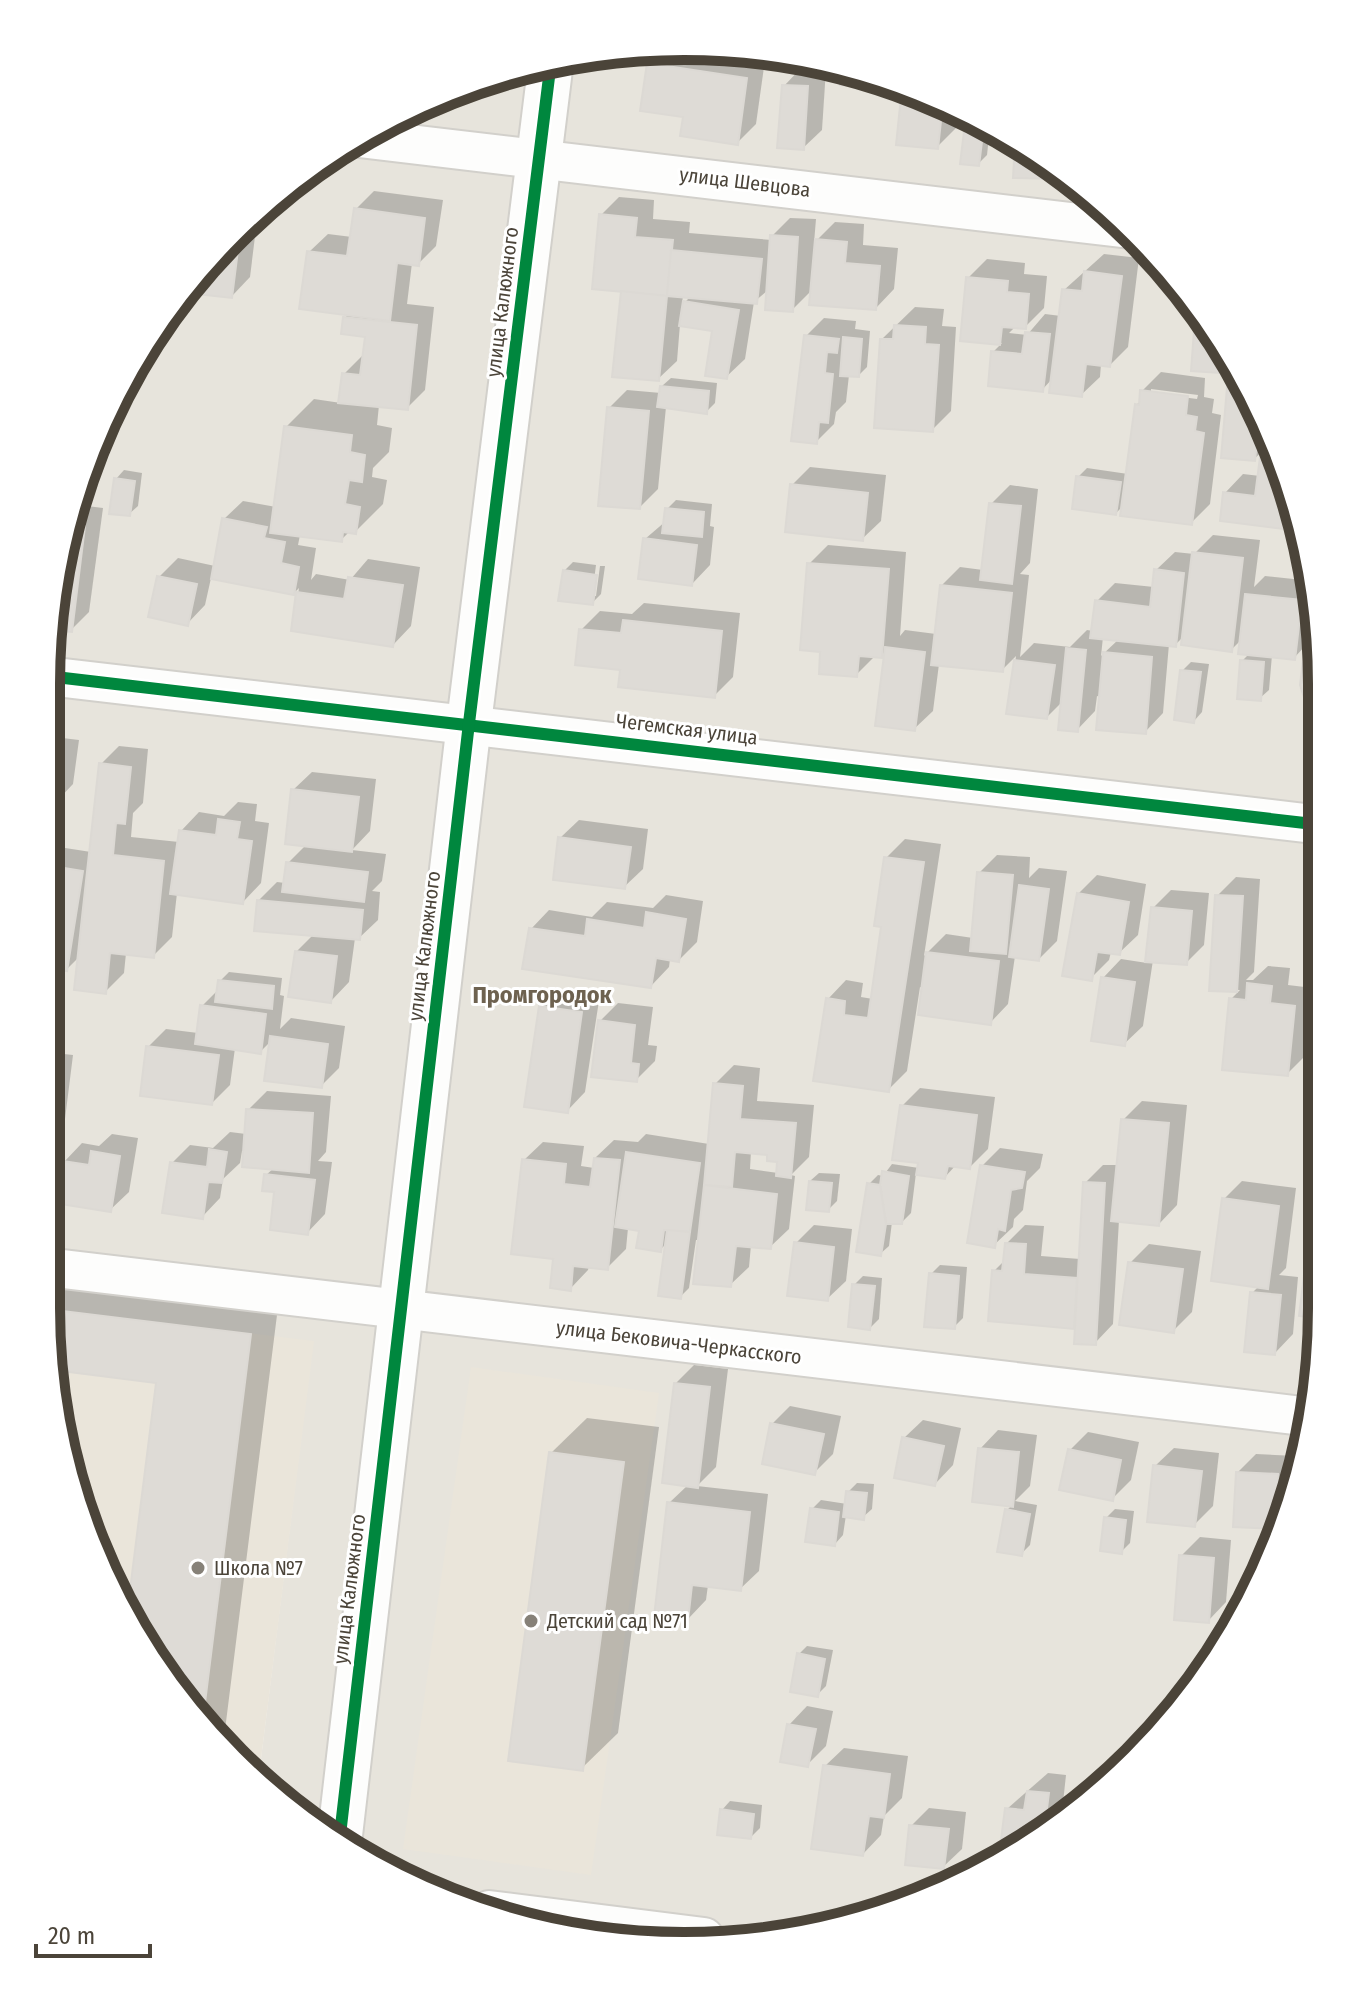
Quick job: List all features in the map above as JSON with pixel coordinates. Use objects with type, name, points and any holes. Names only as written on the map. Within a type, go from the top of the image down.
[{"type":"street","name":"улица Калюжного","points":[[341,1829],[469,723],[550,75]]},
{"type":"street","name":"улица Шевцова","points":[[379,140],[1107,226]]},
{"type":"street","name":"Чегемская улица","points":[[60,677],[1308,823]]},
{"type":"street","name":"улица Бековича-Черкасского","points":[[60,1269],[1298,1416]]},
{"type":"street","points":[[554,1918],[659,1931]]},
{"type":"shaded area","points":[[643,61],[725,61],[765,65],[846,81],[923,107],[960,124],[1031,165],[1064,189],[1125,243],[1179,304],[1224,372],[1261,445],[1287,522],[1296,562],[1307,643],[1308,684],[1307,1349],[1303,1389],[1287,1470],[1261,1547],[1244,1584],[1203,1655],[1179,1688],[1125,1749],[1064,1803],[1031,1827],[960,1868],[923,1885],[846,1911],[765,1927],[725,1931],[643,1931],[603,1927],[522,1911],[445,1885],[372,1848],[304,1803],[260,1765],[313,1342],[60,1311],[61,643],[65,603],[81,522],[107,445],[124,408],[165,337],[189,304],[243,243],[273,215],[337,165],[372,144],[445,107],[483,93],[522,81],[603,65]]},
{"type":"shaded area","name":"Школа №7","points":[[60,1311],[314,1341],[260,1765],[215,1719],[165,1655],[124,1584],[107,1547],[81,1470],[72,1430],[65,1389]]},
{"type":"shaded area","name":"Детский сад №71","points":[[471,1367],[659,1393],[591,1875],[403,1849]]},
{"type":"building","points":[[647,63],[747,78],[738,145],[680,136],[683,117],[640,111]]},
{"type":"building","points":[[840,80],[865,87],[840,85]]},
{"type":"building","points":[[782,85],[808,86],[804,150],[777,148]]},
{"type":"building","points":[[901,99],[942,116],[938,149],[896,145]]},
{"type":"building","points":[[965,127],[983,137],[979,166],[960,164]]},
{"type":"building","points":[[1014,155],[1050,179],[1013,178]]},
{"type":"building","points":[[354,208],[425,218],[419,266],[397,263],[390,321],[299,309],[307,251],[347,256]]},
{"type":"building","points":[[599,214],[637,218],[635,237],[673,240],[667,296],[592,289]]},
{"type":"building","points":[[770,235],[798,237],[793,312],[765,310]]},
{"type":"building","points":[[815,239],[847,242],[845,263],[880,266],[876,310],[809,305]]},
{"type":"building","points":[[238,248],[232,298],[197,294]]},
{"type":"building","points":[[671,250],[762,259],[757,304],[667,296]]},
{"type":"building","points":[[1084,271],[1122,276],[1110,367],[1086,364],[1082,397],[1049,393],[1062,289],[1082,291]]},
{"type":"building","points":[[966,277],[1008,281],[1007,292],[1029,294],[1026,329],[1002,327],[1000,345],[960,341]]},
{"type":"building","points":[[621,291],[667,296],[659,381],[612,377]]},
{"type":"building","points":[[683,301],[739,310],[727,379],[705,376],[712,331],[679,326]]},
{"type":"building","points":[[343,317],[417,325],[408,410],[338,403],[342,373],[360,375],[365,337],[341,334]]},
{"type":"building","points":[[894,325],[926,327],[925,344],[939,345],[933,432],[874,428],[880,339],[893,339]]},
{"type":"building","points":[[1194,325],[1221,368],[1221,373],[1191,371]]},
{"type":"building","points":[[1025,332],[1050,334],[1043,392],[988,386],[991,351],[1022,354]]},
{"type":"building","points":[[804,335],[839,339],[837,353],[827,352],[825,373],[833,374],[828,423],[819,422],[817,444],[791,441]]},
{"type":"building","points":[[843,337],[862,339],[859,377],[840,376]]},
{"type":"building","points":[[1228,379],[1257,437],[1255,461],[1221,458]]},
{"type":"building","points":[[660,386],[709,391],[707,414],[657,407]]},
{"type":"building","points":[[1140,390],[1188,396],[1186,415],[1197,417],[1195,431],[1204,433],[1192,525],[1120,516],[1135,404],[1139,405]]},
{"type":"building","points":[[607,407],[649,411],[640,509],[598,506]]},
{"type":"building","points":[[284,426],[352,435],[350,452],[365,455],[362,482],[349,480],[345,504],[360,507],[356,534],[343,532],[342,542],[270,533]]},
{"type":"building","points":[[1261,446],[1285,515],[1283,529],[1220,521],[1223,492],[1255,496]]},
{"type":"building","points":[[1076,476],[1121,482],[1116,515],[1072,509]]},
{"type":"building","points":[[114,478],[135,481],[130,516],[109,514]]},
{"type":"building","points":[[790,484],[868,493],[863,541],[785,532]]},
{"type":"building","points":[[989,503],[1021,506],[1012,584],[980,580]]},
{"type":"building","points":[[665,508],[704,512],[702,537],[662,533]]},
{"type":"building","points":[[222,518],[267,527],[264,538],[285,542],[281,563],[299,567],[294,595],[211,579]]},
{"type":"building","points":[[80,525],[85,526],[72,632],[62,631]]},
{"type":"building","points":[[643,538],[697,545],[692,586],[638,579]]},
{"type":"building","points":[[1192,552],[1243,558],[1232,652],[1181,645]]},
{"type":"building","points":[[807,563],[889,569],[882,658],[859,656],[857,677],[819,674],[820,652],[800,650]]},
{"type":"building","points":[[1154,569],[1184,573],[1176,647],[1090,638],[1095,600],[1150,607]]},
{"type":"building","points":[[563,570],[597,575],[593,605],[558,601]]},
{"type":"building","points":[[157,576],[197,584],[188,626],[148,617]]},
{"type":"building","points":[[348,577],[403,585],[393,647],[291,631],[296,592],[344,599]]},
{"type":"building","points":[[940,585],[1012,593],[1003,672],[931,665]]},
{"type":"building","points":[[1245,594],[1302,600],[1295,660],[1238,654]]},
{"type":"building","points":[[623,620],[722,631],[715,698],[618,687],[620,670],[575,665],[579,629],[621,633]]},
{"type":"building","points":[[1306,635],[1308,710],[1300,685]]},
{"type":"building","points":[[885,647],[925,652],[915,731],[875,726]]},
{"type":"building","points":[[1066,648],[1086,650],[1078,732],[1058,730]]},
{"type":"building","points":[[1103,652],[1152,657],[1146,734],[1096,730]]},
{"type":"building","points":[[1014,660],[1055,665],[1047,719],[1006,714]]},
{"type":"building","points":[[1240,660],[1264,662],[1261,701],[1237,699]]},
{"type":"building","points":[[1180,670],[1201,672],[1194,723],[1174,720]]},
{"type":"building","points":[[99,763],[131,767],[125,824],[116,823],[113,855],[164,861],[154,958],[110,953],[106,994],[74,990]]},
{"type":"building","points":[[291,789],[359,797],[352,852],[285,844]]},
{"type":"building","points":[[218,819],[240,822],[237,839],[252,841],[243,904],[170,894],[179,830],[216,835]]},
{"type":"building","points":[[558,837],[631,847],[625,889],[553,880]]},
{"type":"building","points":[[884,857],[924,862],[889,1092],[813,1081],[826,998],[845,1001],[844,1015],[868,1018],[881,927],[874,926]]},
{"type":"building","points":[[286,862],[368,872],[364,902],[282,892]]},
{"type":"building","points":[[60,867],[83,871],[67,971],[60,970]]},
{"type":"building","points":[[977,872],[1013,875],[1006,954],[970,951]]},
{"type":"building","points":[[1019,885],[1049,889],[1039,961],[1009,957]]},
{"type":"building","points":[[1077,893],[1129,902],[1120,955],[1097,952],[1092,981],[1062,976]]},
{"type":"building","points":[[1215,895],[1243,896],[1237,992],[1209,991]]},
{"type":"building","points":[[257,900],[363,910],[360,940],[254,931]]},
{"type":"building","points":[[1151,907],[1192,911],[1187,965],[1145,962]]},
{"type":"building","points":[[646,912],[686,919],[679,962],[656,958],[651,988],[522,969],[529,928],[585,936],[587,919],[644,928]]},
{"type":"building","points":[[295,951],[337,956],[331,1003],[288,997]]},
{"type":"building","points":[[926,952],[999,961],[991,1025],[918,1015]]},
{"type":"building","points":[[1101,977],[1135,982],[1125,1046],[1091,1041]]},
{"type":"building","points":[[218,980],[274,986],[272,1009],[215,1002]]},
{"type":"building","points":[[1247,983],[1272,986],[1270,1003],[1295,1006],[1288,1076],[1222,1070],[1229,998],[1246,1000]]},
{"type":"building","points":[[200,1005],[266,1014],[261,1054],[195,1044]]},
{"type":"building","points":[[539,1006],[582,1012],[568,1113],[524,1107]]},
{"type":"building","points":[[598,1020],[635,1025],[631,1063],[639,1064],[637,1082],[591,1077]]},
{"type":"building","points":[[270,1036],[328,1044],[322,1088],[264,1081]]},
{"type":"building","points":[[146,1046],[219,1055],[212,1105],[140,1096]]},
{"type":"building","points":[[713,1083],[743,1086],[740,1119],[796,1123],[791,1178],[776,1176],[777,1162],[767,1161],[767,1155],[735,1152],[732,1187],[704,1185]]},
{"type":"building","points":[[900,1105],[977,1115],[970,1169],[948,1166],[945,1179],[916,1175],[918,1163],[892,1160]]},
{"type":"building","points":[[246,1109],[313,1113],[309,1173],[242,1167]]},
{"type":"building","points":[[1121,1119],[1169,1123],[1159,1226],[1111,1221]]},
{"type":"building","points":[[209,1149],[227,1152],[222,1183],[208,1182],[203,1219],[162,1213],[170,1162],[207,1167]]},
{"type":"building","points":[[91,1151],[120,1156],[111,1212],[60,1204],[62,1161],[89,1165]]},
{"type":"building","points":[[626,1152],[700,1163],[690,1232],[664,1230],[661,1252],[636,1248],[639,1231],[615,1227]]},
{"type":"building","points":[[594,1158],[620,1160],[608,1270],[573,1266],[571,1291],[550,1288],[553,1259],[511,1254],[522,1159],[566,1164],[564,1184],[590,1187]]},
{"type":"building","points":[[980,1165],[1025,1172],[1022,1188],[1011,1190],[1005,1231],[998,1229],[995,1248],[967,1243]]},
{"type":"building","points":[[882,1171],[909,1176],[902,1224],[886,1224],[880,1185]]},
{"type":"building","points":[[264,1174],[315,1180],[308,1235],[270,1230],[274,1192],[262,1191]]},
{"type":"building","points":[[809,1181],[832,1183],[829,1212],[806,1210]]},
{"type":"building","points":[[1083,1182],[1105,1183],[1096,1345],[1074,1344]]},
{"type":"building","points":[[867,1183],[880,1185],[886,1224],[881,1256],[856,1252]]},
{"type":"building","points":[[704,1185],[777,1194],[771,1249],[736,1246],[731,1287],[693,1284]]},
{"type":"building","points":[[1222,1198],[1279,1206],[1268,1289],[1211,1281]]},
{"type":"building","points":[[667,1230],[690,1232],[681,1299],[658,1296]]},
{"type":"building","points":[[794,1242],[834,1247],[828,1301],[787,1296]]},
{"type":"building","points":[[1005,1243],[1026,1244],[1024,1274],[1077,1278],[1074,1329],[988,1321],[992,1270],[1002,1271]]},
{"type":"building","points":[[1308,1243],[1308,1317],[1299,1316]]},
{"type":"building","points":[[1128,1262],[1183,1269],[1174,1333],[1119,1325]]},
{"type":"building","points":[[929,1273],[959,1276],[955,1329],[924,1327]]},
{"type":"building","points":[[852,1284],[875,1286],[870,1330],[848,1327]]},
{"type":"building","points":[[1250,1292],[1281,1295],[1275,1355],[1244,1352]]},
{"type":"building","points":[[60,1311],[251,1334],[205,1707],[165,1655],[130,1594],[156,1383],[63,1371]]},
{"type":"building","points":[[674,1383],[710,1387],[698,1488],[662,1483]]},
{"type":"building","points":[[770,1423],[824,1434],[815,1475],[762,1464]]},
{"type":"building","points":[[902,1437],[944,1446],[935,1486],[894,1478]]},
{"type":"building","points":[[978,1448],[1019,1452],[1013,1507],[972,1502]]},
{"type":"building","points":[[1068,1449],[1121,1460],[1113,1501],[1059,1490]]},
{"type":"building","points":[[549,1452],[624,1462],[583,1771],[508,1761]]},
{"type":"building","points":[[1153,1465],[1202,1471],[1195,1527],[1147,1522]]},
{"type":"building","points":[[1236,1472],[1278,1474],[1277,1503],[1268,1529],[1233,1527]]},
{"type":"building","points":[[846,1491],[867,1493],[864,1520],[843,1517]]},
{"type":"building","points":[[667,1502],[750,1512],[741,1591],[692,1585],[688,1621],[654,1617]]},
{"type":"building","points":[[810,1508],[839,1512],[835,1546],[805,1542]]},
{"type":"building","points":[[1005,1509],[1030,1514],[1022,1556],[997,1552]]},
{"type":"building","points":[[1104,1517],[1126,1520],[1122,1554],[1100,1551]]},
{"type":"building","points":[[1179,1555],[1214,1558],[1209,1623],[1174,1620]]},
{"type":"building","points":[[797,1653],[825,1659],[818,1697],[790,1692]]},
{"type":"building","points":[[787,1724],[816,1729],[808,1767],[780,1762]]},
{"type":"building","points":[[823,1765],[890,1774],[884,1818],[869,1816],[863,1856],[811,1849]]},
{"type":"building","points":[[1027,1791],[1049,1793],[1046,1816],[1000,1845],[1005,1808],[1024,1810]]},
{"type":"building","points":[[720,1809],[754,1814],[751,1839],[717,1835]]},
{"type":"building","points":[[909,1825],[949,1829],[944,1869],[905,1865]]},
{"type":"cycle path","points":[[341,1829],[469,723],[549,75]]},
{"type":"cycle path","points":[[60,678],[1308,823]]},
{"type":"place","name":"Школа №7","points":[[198,1568]]},
{"type":"place","name":"Детский сад №71","points":[[531,1621]]},
{"type":"district","name":"Промгородок","points":[[542,995]]}]
